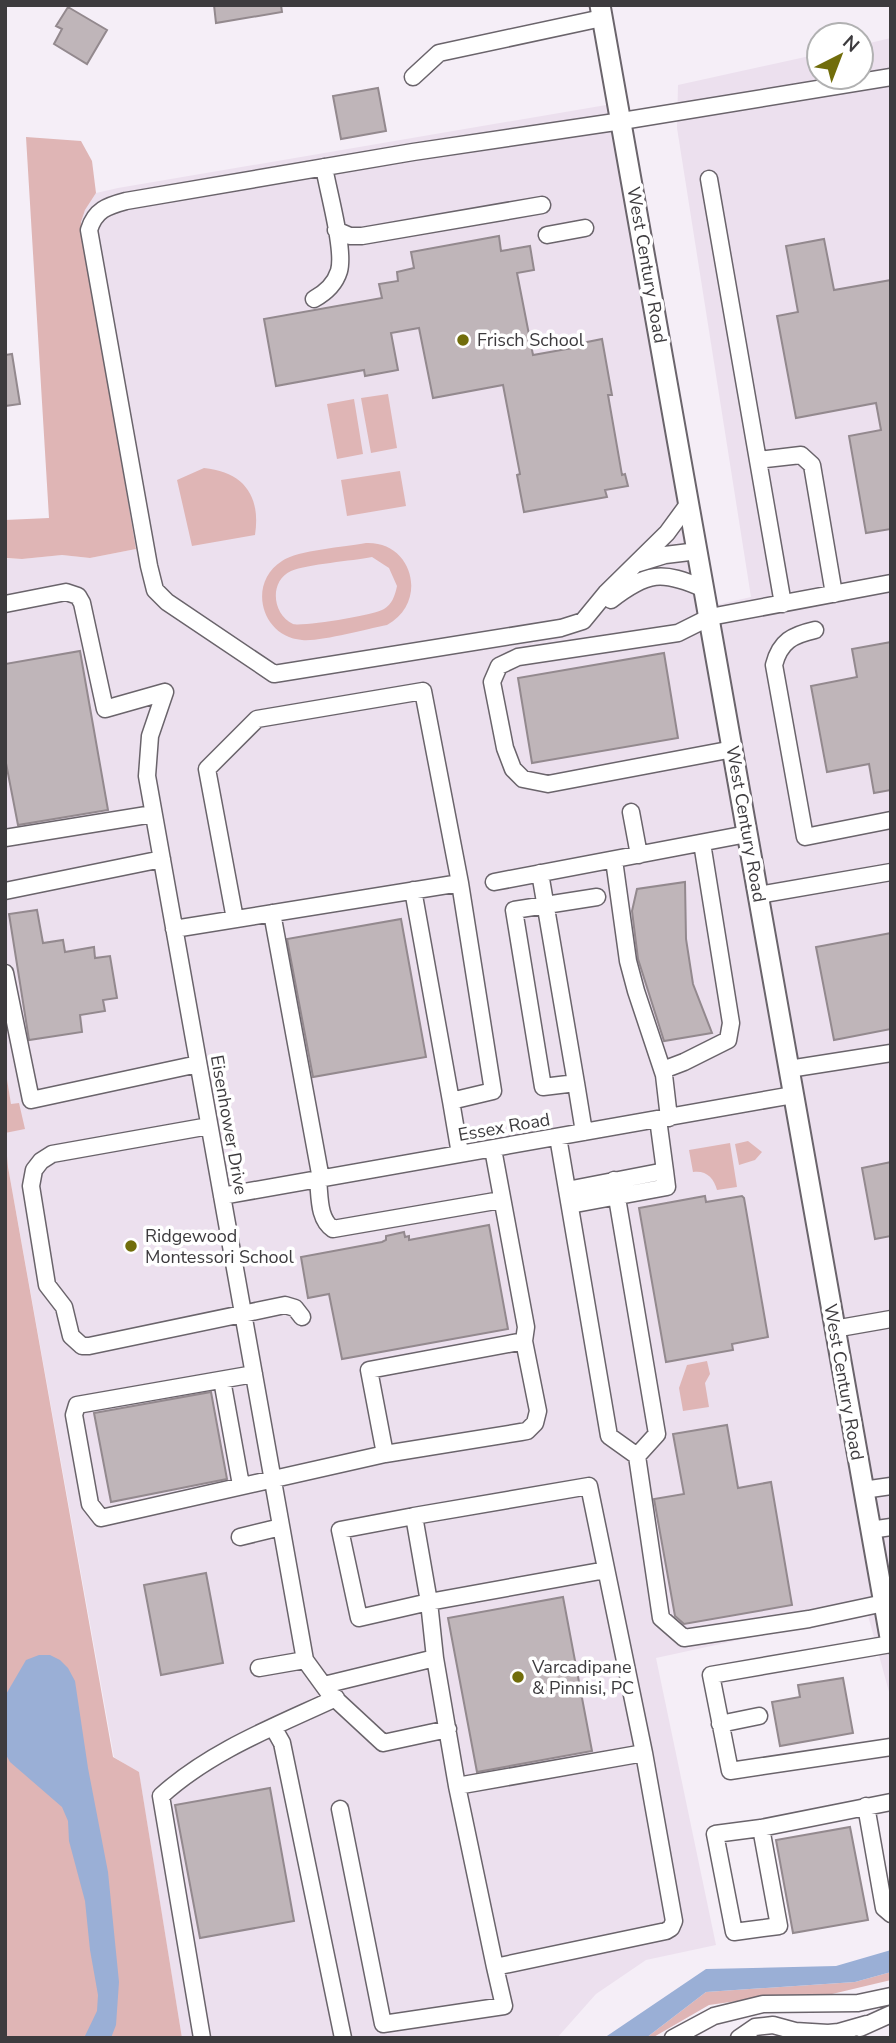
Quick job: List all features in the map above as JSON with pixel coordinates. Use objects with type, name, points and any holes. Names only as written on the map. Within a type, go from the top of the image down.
[{"type":"main road","name":"West Century Road","points":[[601,12],[891,1643]]},
{"type":"street","points":[[413,77],[439,53],[601,12]]},
{"type":"street","points":[[689,503],[667,533],[583,621],[561,628],[274,674],[167,602],[155,590],[89,230],[93,219],[102,209],[126,201],[413,152],[891,77]]},
{"type":"street","points":[[314,299],[329,289],[340,270],[340,251],[324,167]]},
{"type":"street","points":[[709,179],[783,604]]},
{"type":"street","points":[[336,230],[342,234],[362,236],[542,205]]},
{"type":"street","points":[[547,235],[585,228]]},
{"type":"street","points":[[758,460],[802,455],[812,464],[834,594]]},
{"type":"street","points":[[634,565],[666,555],[698,551]]},
{"type":"street","points":[[591,611],[610,601],[633,583],[650,576],[688,582],[704,589]]},
{"type":"street","points":[[733,749],[548,784],[523,779],[513,769],[505,748],[492,682],[499,666],[518,657],[678,633],[709,617],[891,583]]},
{"type":"street","name":"Eisenhower Drive","points":[[5,604],[66,592],[78,596],[82,603],[105,709],[165,692],[150,736],[147,776],[305,1660],[336,1698],[383,1743],[448,1729]]},
{"type":"street","points":[[815,630],[792,636],[783,644],[774,665],[805,837],[891,820]]},
{"type":"street","points":[[235,919],[207,769],[257,719],[423,691],[460,883],[493,1091],[451,1101]]},
{"type":"street","points":[[631,812],[639,855]]},
{"type":"street","points":[[5,838],[153,814]]},
{"type":"street","points":[[494,882],[747,834]]},
{"type":"street","points":[[663,1070],[728,1040],[731,1023],[702,843]]},
{"type":"street","points":[[5,891],[162,859]]},
{"type":"street","points":[[569,1197],[617,1198],[667,1187],[663,1070],[628,961],[614,860]]},
{"type":"street","points":[[758,895],[891,872]]},
{"type":"street","points":[[540,873],[584,1132]]},
{"type":"street","points":[[174,929],[460,883]]},
{"type":"street","points":[[413,890],[460,1154]]},
{"type":"street","points":[[576,1083],[543,1087],[514,910],[597,897]]},
{"type":"street","points":[[272,913],[320,1180],[325,1222],[333,1229],[501,1200]]},
{"type":"street","points":[[5,972],[31,1100],[198,1064]]},
{"type":"street","points":[[789,1069],[891,1053]]},
{"type":"street","name":"Essex Road","points":[[222,1196],[793,1096]]},
{"type":"street","points":[[209,1126],[52,1154],[34,1170],[31,1186],[47,1285],[64,1307],[71,1336],[82,1346],[292,1306],[299,1310],[302,1317]]},
{"type":"street","points":[[558,1137],[608,1436],[637,1456],[661,1618],[684,1638],[809,1619],[884,1603]]},
{"type":"street","points":[[254,1374],[77,1405],[74,1415],[90,1504],[101,1518],[385,1454],[521,1432],[532,1427],[538,1411],[524,1341],[526,1327],[493,1149]]},
{"type":"street","points":[[569,1197],[614,1180],[665,1171]]},
{"type":"street","points":[[614,1180],[657,1434],[637,1456]]},
{"type":"street","points":[[834,1329],[891,1319]]},
{"type":"street","points":[[385,1454],[369,1370],[524,1341]]},
{"type":"street","points":[[222,1380],[241,1485]]},
{"type":"street","points":[[495,1967],[666,1931],[671,1928],[674,1914],[644,1753],[589,1486],[340,1530],[359,1618],[429,1602],[606,1570]]},
{"type":"street","points":[[863,1490],[891,1486]]},
{"type":"street","points":[[340,1808],[383,2024],[504,2006],[457,1786],[414,1516]]},
{"type":"street","points":[[240,1537],[281,1527]]},
{"type":"street","points":[[870,1530],[891,1527]]},
{"type":"street","points":[[891,1643],[711,1675],[730,1771],[891,1747]]},
{"type":"street","points":[[324,1685],[435,1658]]},
{"type":"street","points":[[259,1668],[305,1660]]},
{"type":"street","points":[[202,2038],[161,1796],[181,1777],[247,1739],[336,1698]]},
{"type":"street","points":[[720,1724],[759,1716]]},
{"type":"street","points":[[272,1727],[282,1743],[343,2038]]},
{"type":"street","points":[[457,1786],[644,1753]]},
{"type":"street","points":[[761,1828],[779,1926],[734,1932],[715,1834],[761,1828],[891,1802]]},
{"type":"street","points":[[866,1807],[884,1908],[891,1914]]},
{"type":"street","points":[[673,2038],[714,2017],[763,2004],[858,2003],[891,1996]]},
{"type":"street","points":[[739,2038],[755,2027],[773,2025],[795,2031],[839,2032],[891,2014]]},
{"type":"street","points":[[847,2038],[867,2024]]},
{"type":"shaded area","points":[[891,38],[891,1699],[867,1612],[656,1658],[716,1945],[646,1960],[596,1994],[557,2038],[182,2038],[139,1773],[114,1757],[8,1167],[5,1132],[24,1129],[11,1105],[5,1067],[5,559],[62,555],[90,558],[136,549],[81,221],[96,193],[118,188],[618,103],[708,607],[751,597],[677,128],[678,85],[805,57],[805,91],[875,91],[875,42]]},
{"type":"shaded area","points":[[26,137],[81,141],[92,161],[96,193],[81,222],[136,549],[90,558],[62,555],[5,558],[5,520],[49,518]]},
{"type":"shaded area","points":[[388,394],[397,448],[371,453],[361,398]]},
{"type":"shaded area","points":[[354,399],[363,454],[337,459],[327,404]]},
{"type":"shaded area","points":[[204,468],[230,475],[247,488],[255,509],[255,535],[192,546],[177,480]]},
{"type":"shaded area","points":[[400,471],[406,506],[347,516],[341,480]]},
{"type":"shaded area","points":[[366,543],[382,545],[395,552],[404,562],[410,575],[411,588],[408,602],[400,615],[387,625],[343,635],[302,640],[288,637],[268,619],[262,595],[265,582],[271,571],[282,561],[322,549]],"holes":[[[372,557],[389,568],[397,586],[396,590],[389,605],[378,611],[338,620],[293,624],[286,619],[277,605],[276,590],[279,582],[291,571]]]},
{"type":"shaded area","points":[[5,1067],[11,1104],[19,1103],[25,1129],[5,1133]]},
{"type":"shaded area","points":[[5,1133],[8,1167],[113,1757],[139,1772],[182,2038],[5,2038]]},
{"type":"shaded area","points":[[748,1141],[762,1152],[755,1160],[739,1165],[735,1144]]},
{"type":"shaded area","points":[[730,1143],[737,1187],[717,1190],[709,1176],[702,1172],[693,1172],[689,1150]]},
{"type":"shaded area","points":[[707,1361],[710,1374],[705,1383],[709,1407],[683,1411],[679,1388],[687,1365]]},
{"type":"shaded area","points":[[891,1972],[891,1980],[832,1994],[772,1996],[709,2005],[652,2038],[646,2038],[706,1992],[855,1982]]},
{"type":"water","points":[[39,1655],[50,1655],[60,1660],[75,1681],[108,1872],[119,1982],[116,2025],[111,2038],[84,2038],[97,2011],[98,1995],[85,1901],[69,1841],[68,1821],[62,1807],[10,1762],[5,1753],[5,1696],[26,1660]]},
{"type":"water","points":[[891,1950],[891,1972],[855,1982],[706,1992],[646,2038],[604,2038],[706,1969],[836,1966]]},
{"type":"building","points":[[214,5],[281,5],[282,12],[216,23]]},
{"type":"building","points":[[68,7],[107,30],[87,64],[54,44],[62,29],[56,26]]},
{"type":"building","points":[[378,88],[386,131],[341,139],[333,96]]},
{"type":"building","points":[[499,236],[501,251],[530,246],[534,270],[517,273],[533,355],[578,347],[577,344],[602,339],[612,395],[608,395],[622,475],[625,474],[628,486],[605,490],[607,497],[524,512],[517,475],[520,474],[503,385],[433,398],[419,328],[391,333],[398,370],[365,376],[364,370],[276,386],[264,319],[382,298],[379,284],[398,281],[397,272],[414,268],[411,252]]},
{"type":"building","points":[[824,239],[834,290],[891,280],[891,529],[866,533],[849,436],[881,430],[876,403],[796,418],[777,316],[798,312],[786,246]]},
{"type":"building","points":[[12,354],[20,404],[5,406],[5,355]]},
{"type":"building","points":[[891,642],[891,790],[874,793],[869,764],[827,772],[811,686],[857,677],[852,649]]},
{"type":"building","points":[[80,651],[108,810],[18,825],[5,758],[5,664]]},
{"type":"building","points":[[664,653],[678,738],[532,763],[518,678]]},
{"type":"building","points":[[685,882],[686,939],[693,984],[712,1033],[664,1041],[638,959],[632,911],[637,889]]},
{"type":"building","points":[[37,910],[43,943],[63,940],[65,952],[94,947],[95,958],[110,956],[117,998],[103,1000],[105,1011],[80,1015],[82,1032],[29,1040],[9,914]]},
{"type":"building","points":[[401,919],[426,1057],[313,1077],[287,939]]},
{"type":"building","points":[[891,933],[891,1029],[834,1040],[816,947]]},
{"type":"building","points":[[891,1162],[891,1236],[875,1239],[862,1168]]},
{"type":"building","points":[[705,1196],[706,1202],[742,1196],[744,1198],[768,1337],[732,1344],[733,1350],[666,1362],[639,1208]]},
{"type":"building","points":[[489,1225],[508,1329],[342,1359],[329,1294],[308,1298],[301,1257],[382,1242],[386,1240],[386,1236],[404,1232],[405,1237],[409,1236],[409,1240]]},
{"type":"building","points":[[211,1392],[227,1479],[111,1502],[94,1413]]},
{"type":"building","points":[[727,1425],[738,1488],[771,1482],[792,1605],[684,1624],[675,1616],[654,1499],[684,1494],[673,1434]]},
{"type":"building","points":[[206,1573],[223,1663],[161,1675],[144,1585]]},
{"type":"building","points":[[563,1597],[592,1751],[477,1772],[448,1618]]},
{"type":"building","points":[[843,1678],[853,1733],[780,1746],[772,1702],[800,1697],[798,1685]]},
{"type":"building","points":[[270,1788],[294,1921],[200,1938],[175,1805]]},
{"type":"building","points":[[850,1827],[868,1920],[793,1933],[776,1840]]},
{"type":"place","name":"Frisch School","points":[[463,340]]},
{"type":"place","name":"Ridgewood Montessori School","points":[[131,1246]]},
{"type":"place","name":"Varcadipane & Pinnisi, PC","points":[[518,1677]]}]
